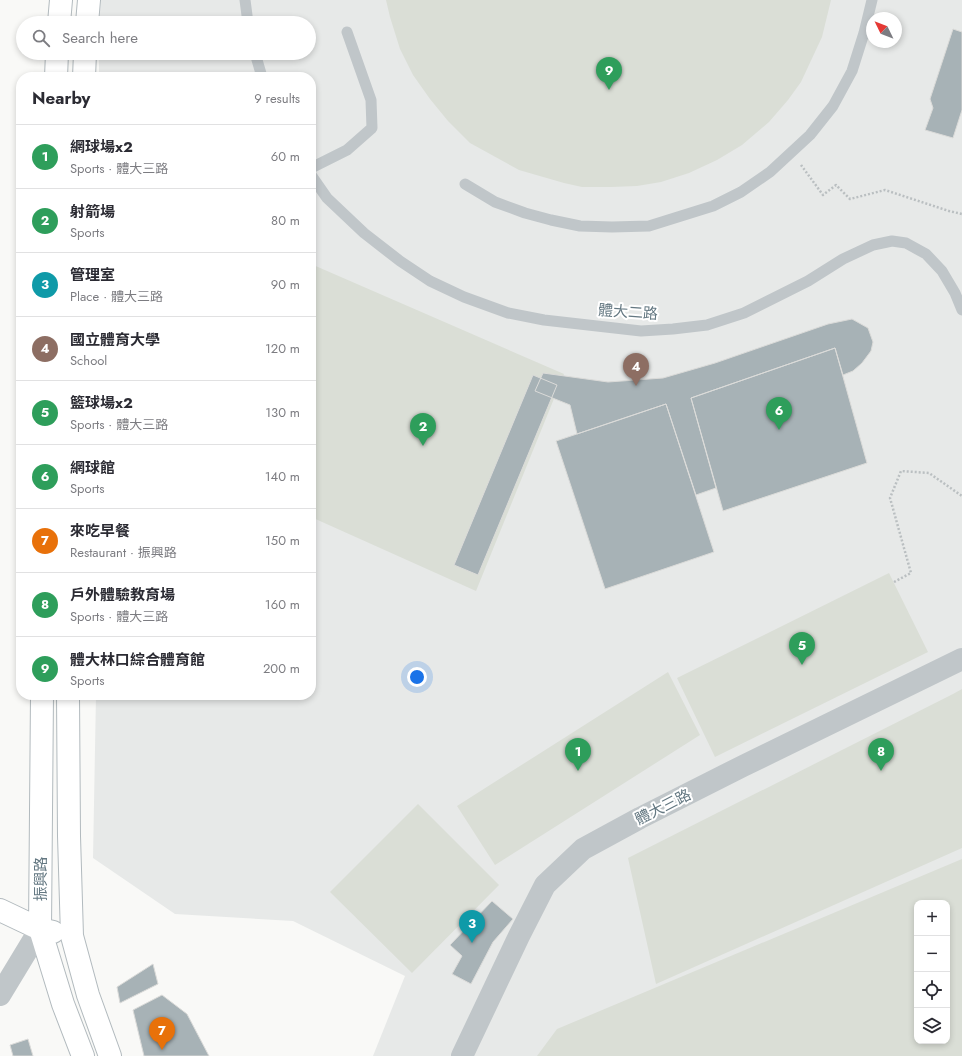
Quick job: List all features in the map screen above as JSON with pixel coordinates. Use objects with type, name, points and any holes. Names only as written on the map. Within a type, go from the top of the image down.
[{"type":"street","points":[[60,16],[61,0]]},
{"type":"street","points":[[88,16],[89,0]]},
{"type":"street","points":[[56,72],[57,60]]},
{"type":"street","points":[[84,72],[85,60]]},
{"type":"street","name":"體大三路","points":[[462,1056],[545,885],[583,848],[736,770],[962,659]]},
{"type":"street","name":"振興路","points":[[42,700],[40,929],[63,1004],[83,1056]]},
{"type":"street","name":"振興路","points":[[68,700],[69,836],[72,936],[88,995],[110,1056]]},
{"type":"street","points":[[0,910],[40,929],[72,936]]},
{"type":"street","points":[[0,995],[40,929]]},
{"type":"lane","points":[[245,0],[247,16]]},
{"type":"lane","points":[[465,184],[495,202],[525,213],[580,226],[648,226],[713,206],[741,192],[770,172],[810,135],[833,106],[852,71],[864,33],[872,0]]},
{"type":"lane","points":[[316,166],[347,150],[372,128],[372,100],[347,32]]},
{"type":"lane","points":[[256,60],[260,72]]},
{"type":"lane","name":"體大二路","points":[[316,182],[327,198],[364,233],[400,261],[430,281],[464,297],[508,313],[544,320],[641,331],[673,329],[707,324],[744,313],[808,281],[843,259],[873,245],[892,241],[906,243],[926,254],[942,271],[955,293],[962,310]]},
{"type":"path","points":[[790,152],[823,195],[836,185],[850,199],[885,190],[962,214]]},
{"type":"path","points":[[894,582],[911,573],[890,498],[901,471],[929,473],[962,496]]},
{"type":"shaded area","points":[[101,0],[962,0],[962,1056],[373,1056],[405,976],[293,921],[175,914],[93,858],[96,700],[316,700],[316,72],[99,72],[99,60],[316,60],[316,16],[100,16]]},
{"type":"shaded area","points":[[386,0],[831,0],[822,37],[801,82],[769,122],[742,145],[717,160],[689,173],[661,182],[637,186],[582,187],[519,170],[470,143],[448,121],[413,75],[400,49]]},
{"type":"shaded area","points":[[316,266],[564,374],[476,591],[316,519]]},
{"type":"shaded area","points":[[889,573],[928,652],[715,757],[677,678]]},
{"type":"shaded area","points":[[668,672],[700,735],[495,865],[457,806]]},
{"type":"shaded area","points":[[962,689],[962,848],[656,984],[628,858]]},
{"type":"shaded area","points":[[418,804],[499,885],[412,973],[330,892]]},
{"type":"shaded area","points":[[962,859],[962,1056],[537,1056],[557,1029]]},
{"type":"building","points":[[953,29],[962,32],[962,110],[953,138],[925,130],[933,108],[930,99]]},
{"type":"building","points":[[852,319],[868,328],[873,342],[871,351],[862,363],[853,371],[843,375],[835,348],[691,398],[716,488],[696,495],[666,404],[577,434],[570,405],[535,391],[543,373],[608,382],[663,378],[715,363],[828,324]]},
{"type":"building","points":[[835,348],[867,463],[723,511],[691,398]]},
{"type":"building","points":[[533,375],[557,385],[478,575],[454,565]]},
{"type":"building","points":[[666,404],[714,552],[605,589],[556,441]]},
{"type":"building","points":[[492,901],[513,919],[493,942],[471,984],[452,974],[462,956],[450,945]]},
{"type":"building","points":[[153,964],[158,984],[120,1003],[117,987]]},
{"type":"building","points":[[162,995],[187,1014],[209,1056],[144,1056],[133,1010]]},
{"type":"building","points":[[28,1039],[33,1056],[13,1056],[10,1045]]},
{"type":"place","name":"體大林口綜合體育館","points":[[609,90]]},
{"type":"place","name":"國立體育大學","points":[[636,386]]},
{"type":"place","name":"網球館","points":[[779,430]]},
{"type":"place","name":"射箭場","points":[[423,446]]},
{"type":"place","name":"籃球場x2","points":[[802,665]]},
{"type":"place","name":"網球場x2","points":[[578,771]]},
{"type":"place","name":"戶外體驗教育場","points":[[881,771]]},
{"type":"place","name":"管理室","points":[[472,943]]},
{"type":"place","name":"來吃早餐","points":[[162,1050]]}]
